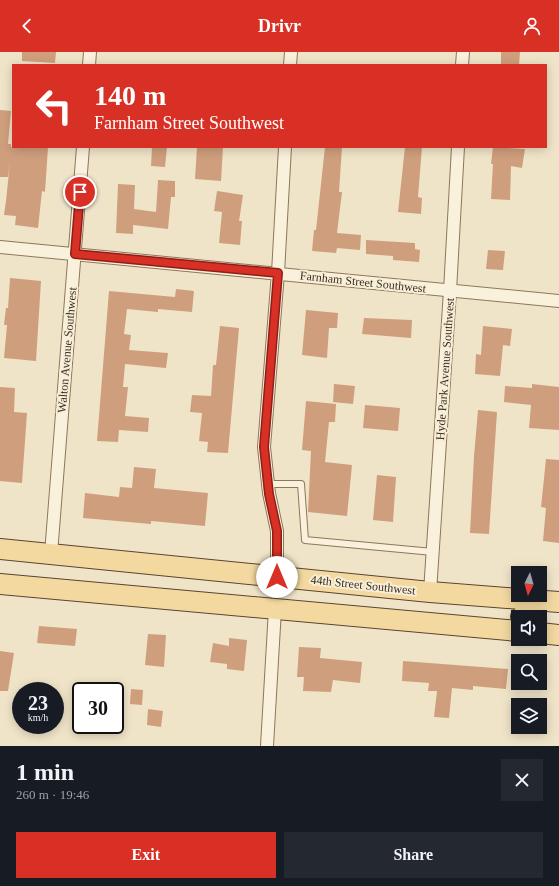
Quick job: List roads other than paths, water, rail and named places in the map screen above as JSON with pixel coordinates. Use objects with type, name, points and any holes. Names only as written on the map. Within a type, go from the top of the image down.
[{"type":"main road","name":"44th Street Southwest","points":[[0,549],[430,592],[511,598]]},
{"type":"main road","points":[[0,584],[511,631]]},
{"type":"main road","name":"44th Street Southwest","points":[[547,601],[559,602]]},
{"type":"main road","points":[[452,625],[469,621],[511,618]]},
{"type":"main road","points":[[547,634],[559,635]]},
{"type":"street","points":[[89,64],[90,52]]},
{"type":"street","points":[[290,64],[291,52]]},
{"type":"street","points":[[462,64],[463,52]]},
{"type":"street","name":"Walton Avenue Southwest","points":[[51,554],[83,148]]},
{"type":"street","points":[[277,577],[277,531],[268,484],[264,447],[278,273],[285,148]]},
{"type":"street","name":"Hyde Park Avenue Southwest","points":[[430,592],[458,148]]},
{"type":"street","name":"Farnham Street Southwest","points":[[0,247],[559,301]]},
{"type":"street","points":[[267,746],[275,609]]},
{"type":"lane","points":[[268,484],[300,484],[305,540],[433,552]]}]
